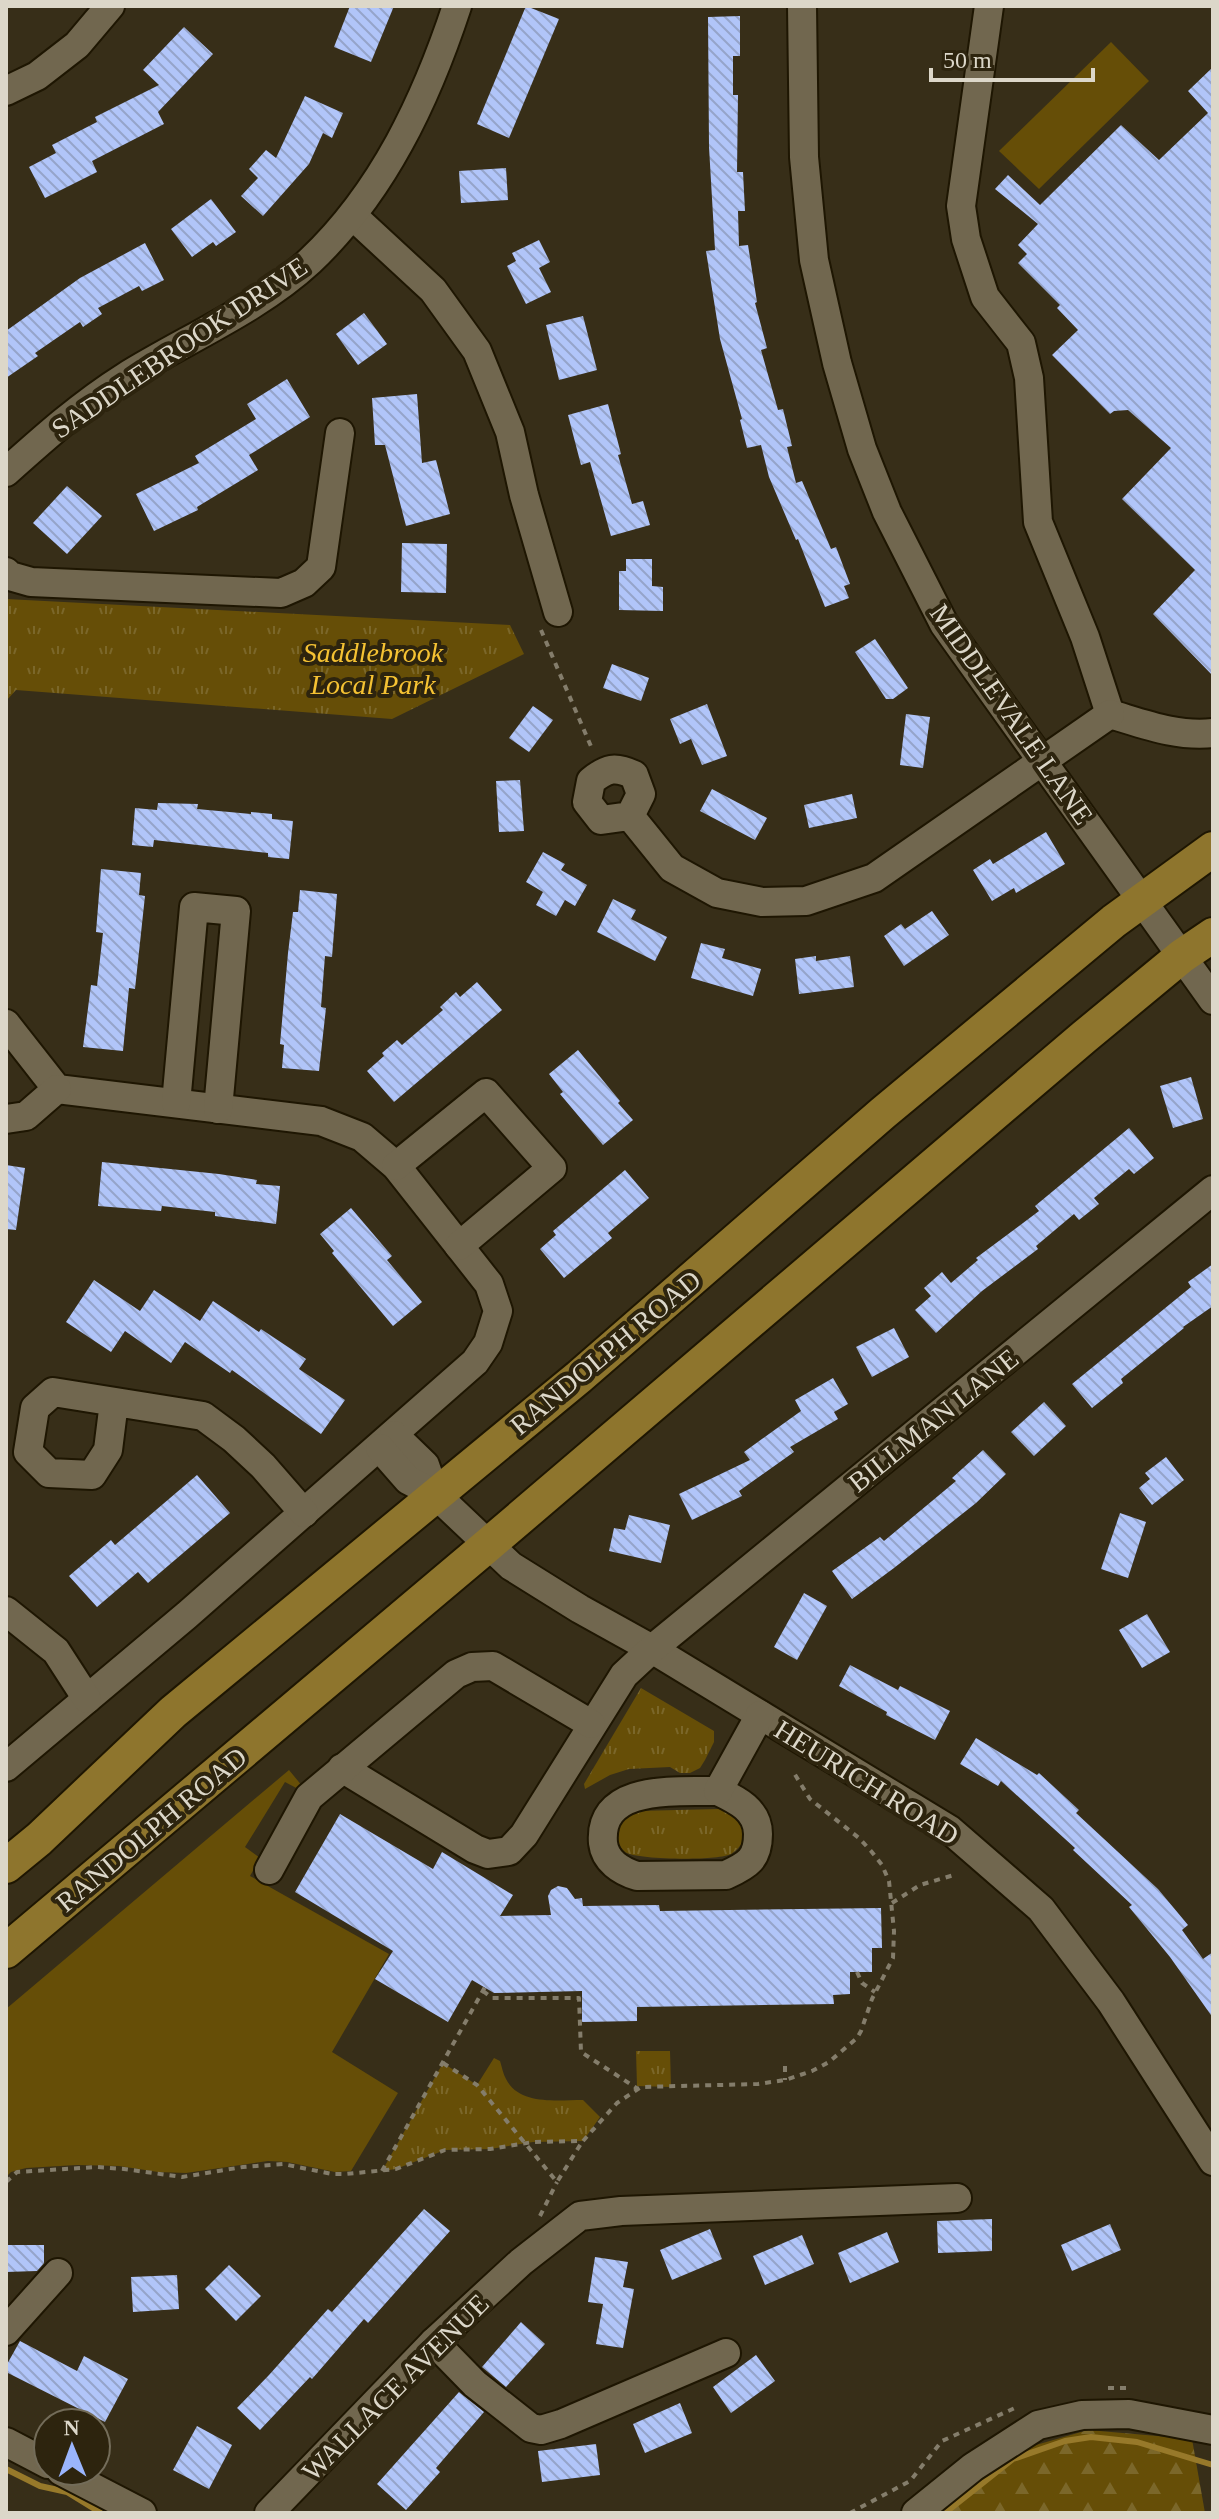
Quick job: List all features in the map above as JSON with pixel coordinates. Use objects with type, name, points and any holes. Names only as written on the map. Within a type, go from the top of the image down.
[{"type":"main road","name":"RANDOLPH ROAD","points":[[6,1866],[39,1839],[173,1712],[579,1377],[883,1113],[1142,899],[1213,849]]},
{"type":"main road","name":"RANDOLPH ROAD","points":[[6,1951],[1084,1037],[1182,956],[1213,935]]},
{"type":"street","points":[[6,91],[37,76],[77,45],[110,6]]},
{"type":"street","name":"SADDLEBROOK DRIVE","points":[[6,472],[62,421],[123,378],[267,295],[309,262],[353,216],[401,144],[440,60],[457,6]]},
{"type":"street","name":"MIDDLEVALE LANE","points":[[802,6],[804,157],[814,260],[837,363],[862,449],[887,512],[944,624],[1213,1000]]},
{"type":"street","points":[[989,6],[961,206],[966,239],[985,297],[1021,343],[1029,378],[1038,522],[1085,637],[1110,714]]},
{"type":"street","points":[[353,216],[433,290],[477,351],[510,432],[524,495],[558,612]]},
{"type":"street","points":[[6,572],[31,582],[281,593],[304,583],[321,567],[340,433]]},
{"type":"street","points":[[605,770],[618,768],[634,775],[641,794],[630,816],[672,868],[717,893],[762,902],[806,901],[874,878],[1110,714]]},
{"type":"street","points":[[1110,714],[1164,731],[1196,735],[1213,733]]},
{"type":"street","points":[[176,1103],[194,907],[236,911],[218,1109]]},
{"type":"street","points":[[6,1024],[57,1089],[321,1121],[362,1137],[396,1166],[489,1284],[498,1311],[488,1343],[475,1362],[387,1442],[6,1767]]},
{"type":"street","points":[[6,1119],[26,1116],[57,1089]]},
{"type":"street","points":[[396,1166],[486,1093],[552,1168],[459,1246]]},
{"type":"street","name":"BILLMAN LANE","points":[[342,1768],[475,1849],[488,1854],[509,1851],[524,1835],[624,1675],[1213,1190]]},
{"type":"street","points":[[114,1402],[203,1416],[263,1466],[304,1513]]},
{"type":"street","points":[[387,1442],[425,1465],[435,1494]]},
{"type":"street","name":"HEURICH ROAD","points":[[435,1494],[511,1566],[950,1830],[1041,1909],[1111,2002],[1213,2161]]},
{"type":"street","points":[[6,1611],[56,1651],[87,1699]]},
{"type":"street","points":[[269,1870],[309,1797],[456,1674],[472,1667],[493,1666],[591,1724]]},
{"type":"street","points":[[718,1791],[760,1715]]},
{"type":"street","points":[[718,1791],[738,1801],[758,1823],[758,1848],[754,1857],[739,1869],[726,1875],[637,1876],[624,1872],[610,1860],[603,1846],[604,1827],[611,1810],[620,1803],[649,1793],[718,1791]]},
{"type":"street","name":"WALLACE AVENUE","points":[[269,2513],[434,2342],[521,2262],[580,2216],[621,2211],[957,2198]]},
{"type":"street","points":[[6,2331],[58,2273]]},
{"type":"street","points":[[434,2342],[475,2384],[531,2428],[541,2430],[726,2353]]},
{"type":"street","points":[[916,2513],[973,2467],[1038,2425],[1082,2415],[1129,2414],[1213,2430]]},
{"type":"street","points":[[6,2442],[32,2456]]},
{"type":"street","points":[[92,2487],[142,2513]]},
{"type":"path","points":[[558,612],[536,617],[589,746],[605,770]]},
{"type":"path","points":[[443,2063],[477,2085],[557,2182],[583,2141],[617,2103],[641,2087],[758,2084],[785,2080],[829,2062],[857,2038],[875,1992],[893,1958],[892,1903],[889,1881],[882,1865],[859,1838],[810,1799],[794,1773]]},
{"type":"path","points":[[892,1903],[920,1885],[954,1875]]},
{"type":"path","points":[[857,1972],[862,1983],[875,1992]]},
{"type":"path","points":[[382,2171],[484,1989],[492,1998],[579,1998],[581,2052],[638,2089]]},
{"type":"path","points":[[785,2066],[785,2080]]},
{"type":"path","points":[[6,2182],[17,2172],[97,2167],[182,2177],[267,2164],[295,2165],[332,2174],[382,2171],[396,2169],[445,2150],[583,2141]]},
{"type":"path","points":[[850,2513],[910,2481],[942,2441],[965,2430]]},
{"type":"green space","points":[[1111,42],[1149,81],[1039,189],[999,151]]},
{"type":"green space","name":"Saddlebrook Local Park","points":[[6,599],[510,625],[524,654],[392,719],[16,690],[6,701]]},
{"type":"green space","points":[[641,1688],[714,1731],[714,1742],[705,1760],[700,1768],[690,1773],[680,1773],[670,1767],[629,1769],[610,1775],[585,1789],[584,1784]]},
{"type":"green space","points":[[289,1770],[303,1787],[300,1790],[285,1782],[245,1847],[260,1858],[250,1876],[389,1954],[332,2052],[398,2093],[351,2171],[335,2172],[268,2161],[186,2173],[119,2166],[26,2168],[11,2172],[6,2177],[6,2009]]},
{"type":"green space","points":[[719,1809],[734,1816],[744,1835],[731,1854],[695,1859],[645,1857],[625,1852],[618,1842],[616,1830],[627,1814],[636,1811]]},
{"type":"green space","points":[[636,2051],[670,2051],[671,2087],[637,2086]]},
{"type":"green space","points":[[494,2058],[500,2061],[506,2079],[520,2094],[540,2100],[583,2100],[600,2117],[583,2141],[445,2150],[396,2169],[382,2171],[443,2063],[477,2085]]},
{"type":"green space","points":[[1088,2430],[1192,2439],[1205,2513],[931,2513],[1015,2451]]},
{"type":"building","points":[[350,6],[394,6],[371,62],[334,47]]},
{"type":"building","points":[[526,6],[559,19],[509,138],[477,124]]},
{"type":"building","points":[[740,16],[740,56],[733,56],[733,95],[738,95],[737,172],[743,172],[745,211],[738,211],[739,246],[748,245],[755,303],[767,348],[761,350],[778,410],[783,409],[792,446],[787,447],[796,483],[802,481],[831,549],[836,547],[850,584],[844,586],[849,598],[825,607],[769,477],[761,445],[747,448],[720,339],[706,251],[715,250],[709,147],[708,17]]},
{"type":"building","points":[[184,27],[213,54],[158,112],[164,124],[92,161],[97,172],[45,198],[29,167],[56,153],[52,145],[97,122],[95,117],[159,85],[143,70]]},
{"type":"building","points":[[1213,67],[1213,676],[1153,614],[1195,570],[1122,499],[1171,448],[1128,410],[1110,414],[1052,355],[1078,330],[1057,308],[1060,305],[1018,263],[1027,254],[1018,245],[1038,224],[995,189],[1008,175],[1040,205],[1121,125],[1159,160],[1208,113],[1188,91]]},
{"type":"building","points":[[305,96],[343,113],[332,138],[323,133],[309,164],[263,216],[241,196],[258,178],[249,169],[266,150],[276,158]]},
{"type":"building","points":[[506,168],[508,200],[461,203],[459,171]]},
{"type":"building","points":[[211,199],[236,232],[216,246],[213,242],[192,257],[171,229]]},
{"type":"building","points":[[539,240],[550,262],[539,268],[551,292],[526,304],[507,266],[516,261],[512,253]]},
{"type":"building","points":[[145,243],[164,280],[142,291],[139,286],[98,308],[102,314],[83,327],[80,322],[35,353],[38,356],[6,378],[6,331],[80,278]]},
{"type":"building","points":[[364,313],[387,344],[358,365],[336,334]]},
{"type":"building","points":[[583,316],[597,370],[559,380],[546,325]]},
{"type":"building","points":[[287,379],[310,417],[249,455],[258,470],[197,507],[198,510],[154,531],[136,494],[199,463],[195,456],[256,419],[247,404]]},
{"type":"building","points":[[417,394],[422,463],[436,460],[450,514],[406,526],[385,445],[375,445],[372,398]]},
{"type":"building","points":[[608,404],[632,504],[643,501],[650,525],[611,536],[590,462],[581,465],[568,415]]},
{"type":"building","points":[[67,486],[102,516],[67,554],[33,523]]},
{"type":"building","points":[[402,543],[447,544],[446,593],[401,592]]},
{"type":"building","points":[[626,559],[652,559],[652,586],[663,587],[663,611],[619,610],[619,571],[626,571]]},
{"type":"building","points":[[875,639],[908,688],[893,699],[886,699],[855,652]]},
{"type":"building","points":[[612,664],[649,678],[641,701],[603,688]]},
{"type":"building","points":[[707,704],[727,756],[702,765],[691,739],[680,744],[670,719]]},
{"type":"building","points":[[533,706],[553,720],[529,752],[509,738]]},
{"type":"building","points":[[906,714],[930,717],[923,768],[900,765]]},
{"type":"building","points":[[520,780],[524,831],[499,832],[496,781]]},
{"type":"building","points":[[712,789],[767,818],[755,840],[700,811]]},
{"type":"building","points":[[852,794],[857,818],[809,828],[804,805]]},
{"type":"building","points":[[158,803],[198,804],[197,809],[272,814],[272,819],[293,821],[289,859],[268,857],[268,853],[154,840],[153,847],[132,845],[135,808],[157,810]]},
{"type":"building","points":[[1046,832],[1065,864],[1016,893],[1014,888],[992,901],[973,870],[990,859],[993,864]]},
{"type":"building","points":[[543,852],[565,864],[561,870],[587,885],[575,906],[565,900],[556,916],[536,905],[543,892],[526,882]]},
{"type":"building","points":[[101,869],[141,873],[139,895],[145,896],[135,989],[129,988],[123,1051],[83,1047],[91,985],[97,986],[103,933],[96,932]]},
{"type":"building","points":[[300,890],[337,894],[332,957],[325,956],[321,1007],[326,1008],[319,1071],[282,1068],[284,1045],[280,1044],[288,953],[293,912],[298,912]]},
{"type":"building","points":[[613,899],[636,910],[631,919],[667,937],[655,961],[597,932]]},
{"type":"building","points":[[932,911],[949,935],[904,966],[884,936],[901,924],[905,929]]},
{"type":"building","points":[[701,943],[725,949],[722,958],[761,969],[753,996],[691,978]]},
{"type":"building","points":[[816,956],[816,961],[850,956],[854,987],[799,994],[795,959]]},
{"type":"building","points":[[477,982],[502,1010],[394,1102],[367,1071],[397,1040],[402,1045],[443,1010],[440,1007],[456,992],[460,997]]},
{"type":"building","points":[[578,1050],[633,1120],[603,1145],[560,1094],[563,1092],[549,1074]]},
{"type":"building","points":[[1191,1077],[1203,1119],[1173,1128],[1160,1086]]},
{"type":"building","points":[[1129,1128],[1154,1158],[1134,1174],[1129,1169],[1094,1198],[1099,1204],[1079,1220],[1074,1214],[1036,1246],[1038,1249],[982,1291],[936,1333],[915,1310],[931,1296],[924,1288],[942,1272],[951,1283],[978,1260],[976,1258],[1039,1211],[1035,1206]]},
{"type":"building","points":[[102,1162],[219,1174],[257,1180],[256,1184],[280,1186],[276,1224],[162,1206],[161,1211],[98,1206]]},
{"type":"building","points":[[6,1165],[25,1168],[16,1230],[6,1229]]},
{"type":"building","points":[[625,1170],[649,1198],[608,1233],[612,1238],[564,1278],[540,1249],[556,1235],[553,1231]]},
{"type":"building","points":[[351,1208],[392,1256],[387,1260],[422,1302],[393,1326],[332,1253],[334,1251],[320,1234]]},
{"type":"building","points":[[1213,1264],[1213,1306],[1121,1379],[1123,1383],[1092,1408],[1072,1384],[1191,1287],[1188,1282]]},
{"type":"building","points":[[94,1280],[140,1311],[154,1290],[200,1321],[213,1301],[306,1359],[299,1369],[345,1400],[321,1434],[232,1370],[230,1373],[185,1342],[171,1363],[125,1331],[111,1352],[66,1322]]},
{"type":"building","points":[[894,1328],[909,1357],[872,1377],[856,1347]]},
{"type":"building","points":[[833,1378],[848,1404],[834,1412],[838,1419],[790,1447],[794,1452],[739,1491],[742,1496],[692,1520],[679,1494],[750,1460],[744,1452],[801,1411],[795,1400]]},
{"type":"building","points":[[1044,1402],[1066,1426],[1034,1456],[1011,1432]]},
{"type":"building","points":[[983,1450],[1006,1474],[976,1503],[852,1599],[832,1571],[880,1537],[884,1541],[956,1481],[952,1478]]},
{"type":"building","points":[[1166,1457],[1184,1480],[1152,1505],[1139,1488],[1150,1479],[1145,1473]]},
{"type":"building","points":[[197,1475],[230,1513],[148,1583],[138,1572],[97,1607],[69,1576],[111,1540],[115,1545]]},
{"type":"building","points":[[1120,1513],[1146,1522],[1128,1578],[1101,1569]]},
{"type":"building","points":[[629,1515],[670,1525],[661,1563],[609,1551],[614,1528],[625,1530]]},
{"type":"building","points":[[804,1593],[827,1606],[797,1660],[774,1647]]},
{"type":"building","points":[[1147,1614],[1170,1652],[1142,1668],[1119,1630]]},
{"type":"building","points":[[850,1665],[898,1690],[900,1686],[950,1711],[935,1740],[839,1686]]},
{"type":"building","points":[[976,1738],[1037,1775],[1039,1773],[1079,1810],[1076,1813],[1158,1889],[1188,1925],[1182,1930],[1203,1959],[1213,1952],[1213,2018],[1170,1957],[1129,1907],[1132,1905],[1001,1781],[998,1786],[960,1764]]},
{"type":"building","points":[[340,1814],[433,1869],[442,1852],[513,1895],[500,1916],[551,1915],[548,1896],[558,1886],[567,1888],[575,1899],[582,1898],[583,1906],[659,1905],[660,1911],[881,1908],[882,1948],[872,1948],[872,1972],[850,1972],[850,1994],[833,1995],[834,2004],[637,2007],[637,2021],[582,2022],[582,1991],[494,1993],[472,1980],[448,2022],[375,1979],[393,1951],[295,1892]]},
{"type":"building","points":[[424,2209],[450,2231],[368,2323],[364,2319],[312,2379],[310,2377],[260,2430],[237,2408],[328,2309],[332,2312]]},
{"type":"building","points":[[992,2219],[992,2251],[938,2253],[937,2221]]},
{"type":"building","points":[[1110,2224],[1121,2250],[1072,2271],[1061,2245]]},
{"type":"building","points":[[710,2229],[722,2259],[672,2280],[660,2250]]},
{"type":"building","points":[[887,2232],[899,2262],[850,2283],[838,2253]]},
{"type":"building","points":[[802,2235],[814,2264],[765,2285],[753,2256]]},
{"type":"building","points":[[6,2245],[44,2245],[44,2263],[37,2271],[6,2272]]},
{"type":"building","points":[[595,2257],[628,2262],[623,2287],[634,2289],[623,2348],[596,2344],[603,2304],[588,2302]]},
{"type":"building","points":[[229,2265],[261,2296],[236,2321],[205,2289]]},
{"type":"building","points":[[177,2275],[179,2309],[133,2312],[131,2277]]},
{"type":"building","points":[[521,2322],[545,2344],[506,2387],[482,2367]]},
{"type":"building","points":[[20,2341],[77,2371],[84,2356],[128,2379],[112,2409],[75,2407],[6,2372],[6,2366]]},
{"type":"building","points":[[756,2355],[775,2381],[731,2413],[713,2387]]},
{"type":"building","points":[[459,2392],[484,2412],[436,2468],[440,2472],[406,2510],[377,2484]]},
{"type":"building","points":[[680,2403],[692,2433],[645,2453],[633,2424]]},
{"type":"building","points":[[197,2426],[232,2445],[209,2489],[173,2470]]},
{"type":"building","points":[[596,2444],[600,2475],[542,2482],[538,2451]]},
{"type":"waterway","points":[[945,2513],[1013,2459],[1065,2441],[1091,2437],[1137,2442],[1213,2465]]},
{"type":"waterway","points":[[6,2469],[40,2486],[67,2492],[101,2513]]}]
